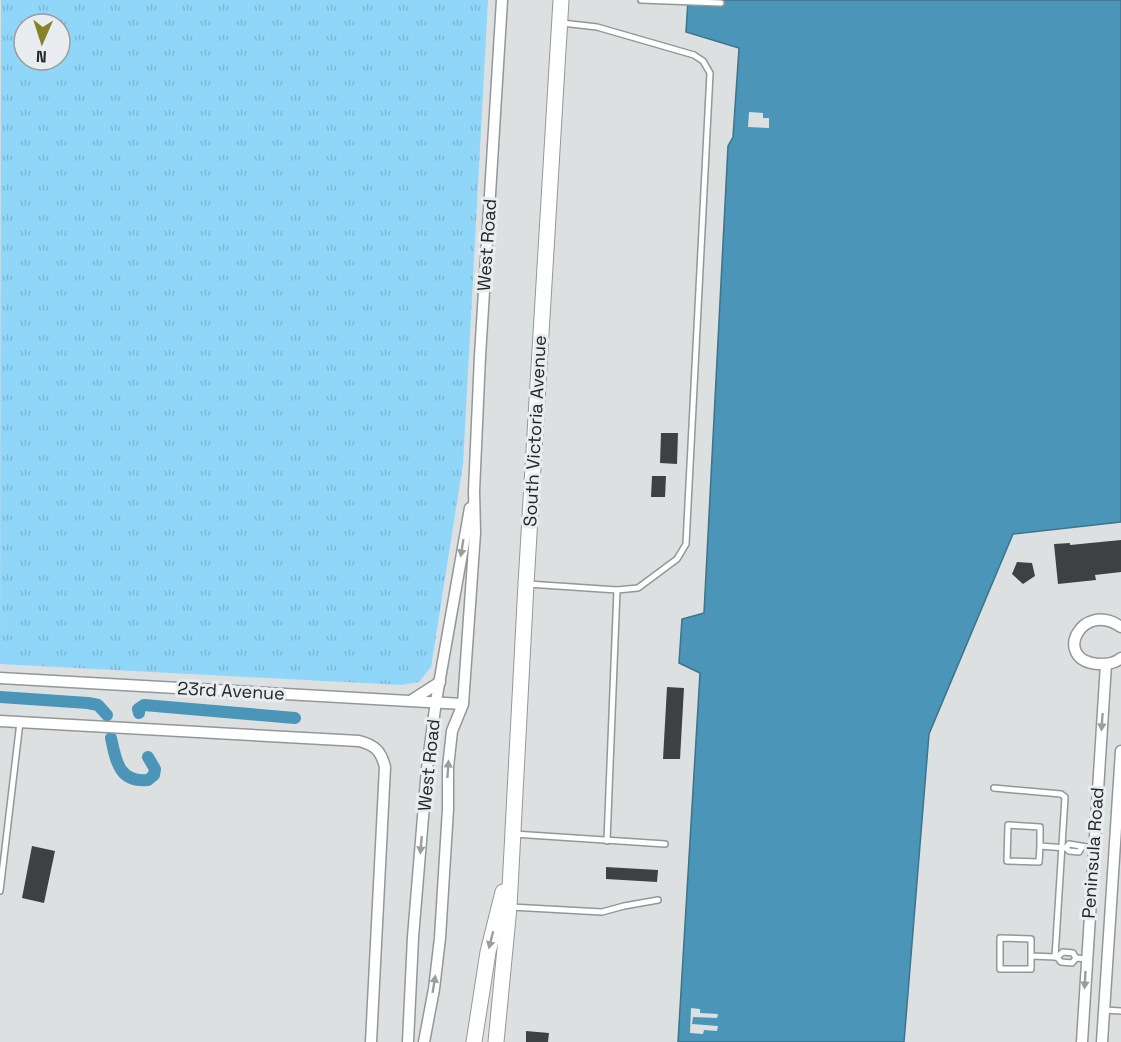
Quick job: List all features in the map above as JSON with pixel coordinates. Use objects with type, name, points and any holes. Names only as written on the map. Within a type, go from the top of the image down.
[{"type":"street","name":"West Road","points":[[424,1042],[434,989],[440,938],[448,809],[448,767],[452,731],[463,704],[475,533],[474,490],[502,0]]},
{"type":"street","name":"South Victoria Avenue","points":[[496,1042],[509,907],[561,0]]},
{"type":"street","name":"West Road","points":[[408,1042],[413,937],[427,769],[436,701],[474,490]]},
{"type":"street","points":[[1121,627],[1114,623],[1091,622],[1080,627],[1075,644],[1079,655],[1089,662],[1106,664],[1121,658]]},
{"type":"street","name":"Peninsula Road","points":[[1082,1042],[1088,848],[1099,765],[1106,664]]},
{"type":"street","name":"23rd Avenue","points":[[0,678],[463,704]]},
{"type":"street","points":[[411,700],[440,682]]},
{"type":"street","points":[[0,721],[359,741],[374,745],[385,767],[385,778],[371,1042]]},
{"type":"street","name":"Peninsula Road","points":[[1102,1042],[1121,751]]},
{"type":"street","points":[[1099,765],[1120,766]]},
{"type":"street","points":[[1097,785],[1119,786]]},
{"type":"street","name":"South Victoria Avenue","points":[[474,1042],[488,952],[510,863]]},
{"type":"street","points":[[1083,958],[1108,957]]},
{"type":"lane","points":[[641,0],[722,3]]},
{"type":"lane","points":[[526,584],[632,589],[643,586],[677,560],[686,544],[710,76],[705,63],[693,55],[597,27],[559,23]]},
{"type":"lane","points":[[607,841],[617,590]]},
{"type":"lane","points":[[0,891],[20,722]]},
{"type":"lane","points":[[993,789],[1061,794],[1065,797],[1064,848],[1056,957]]},
{"type":"lane","points":[[1008,825],[1040,827],[1040,846],[1039,862],[1007,861],[1008,825]]},
{"type":"lane","points":[[512,834],[665,844]]},
{"type":"lane","points":[[1040,846],[1064,848],[1069,844],[1079,844],[1088,848]]},
{"type":"lane","points":[[509,907],[602,912],[658,900]]},
{"type":"lane","points":[[1000,938],[1031,939],[1031,956],[1031,969],[1000,969],[1000,938]]},
{"type":"lane","points":[[1031,956],[1056,957],[1063,952],[1073,953],[1083,958]]},
{"type":"lane","points":[[1104,1010],[1121,1011]]},
{"type":"green space","points":[[1,0],[488,0],[463,464],[431,667],[419,682],[401,685],[0,664]]},
{"type":"shaded area","points":[[688,0],[1121,0],[1121,522],[1013,534],[929,734],[904,1042],[678,1042],[700,673],[679,663],[682,619],[704,613],[728,146],[733,137],[739,48],[686,32]]},
{"type":"pier","points":[[749,112],[763,113],[763,118],[769,118],[769,128],[748,127]]},
{"type":"pier","points":[[691,1008],[700,1009],[700,1013],[718,1014],[717,1018],[693,1017],[692,1024],[718,1026],[717,1031],[704,1030],[703,1034],[690,1033]]},
{"type":"building","points":[[661,433],[678,433],[677,464],[660,463]]},
{"type":"building","points":[[652,476],[666,476],[665,497],[651,497]]},
{"type":"building","points":[[1121,540],[1121,572],[1095,575],[1096,580],[1058,584],[1054,544],[1070,543],[1070,545]]},
{"type":"building","points":[[1017,562],[1032,563],[1035,576],[1023,584],[1012,574]]},
{"type":"building","points":[[667,687],[684,688],[680,759],[663,759]]},
{"type":"building","points":[[32,846],[55,851],[44,903],[22,898]]},
{"type":"building","points":[[606,867],[658,870],[657,882],[606,879]]},
{"type":"building","points":[[526,1031],[549,1033],[548,1042],[526,1042]]},
{"type":"waterway","points":[[0,697],[88,703],[98,705],[107,715]]},
{"type":"waterway","points":[[139,713],[138,709],[144,705],[295,718]]},
{"type":"waterway","points":[[111,738],[120,769],[131,778],[148,780],[154,775],[155,769],[148,757]]}]
